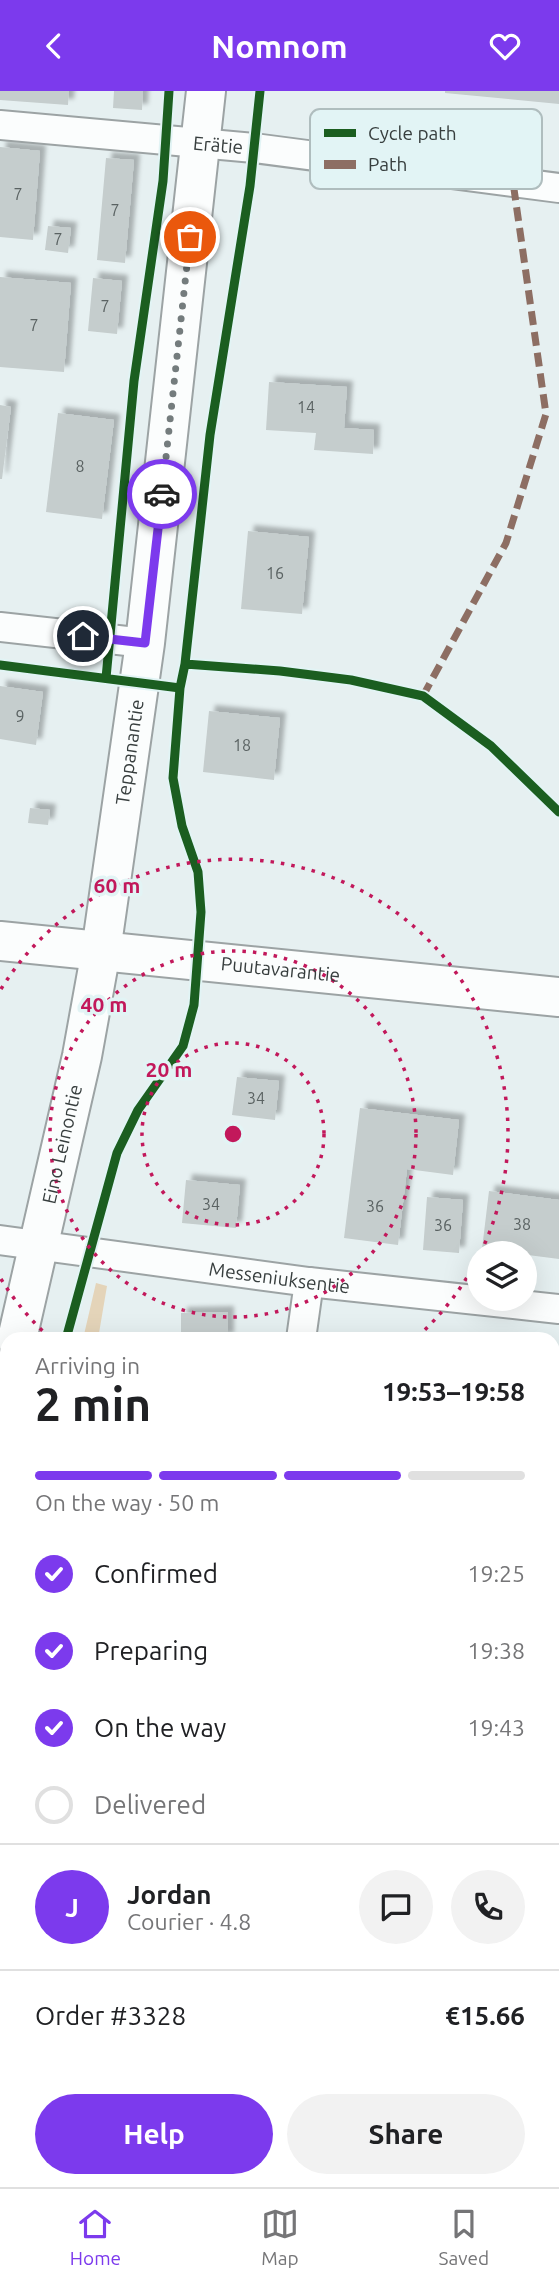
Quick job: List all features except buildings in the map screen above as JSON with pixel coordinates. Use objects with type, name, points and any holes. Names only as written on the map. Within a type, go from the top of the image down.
[{"type":"street","name":"Teppanantie","points":[[101,951],[145,643],[206,91]]},
{"type":"street","name":"Erätie","points":[[0,125],[310,155]]},
{"type":"street","points":[[0,627],[145,643]]},
{"type":"street","name":"Puutavarantie","points":[[0,941],[559,997]]},
{"type":"street","name":"Eino Leinontie","points":[[19,1332],[82,1056],[101,951]]},
{"type":"street","name":"Messeniuksentie","points":[[0,1240],[309,1282],[559,1309]]},
{"type":"street","points":[[303,1332],[309,1282]]},
{"type":"shaded area","points":[[96,1283],[107,1286],[99,1332],[85,1332]]},
{"type":"marked path","points":[[423,696],[506,543],[546,414],[514,189]]},
{"type":"cycle path","points":[[106,678],[134,381],[163,181],[169,91]]},
{"type":"cycle path","points":[[68,1332],[117,1153],[138,1110],[183,1046],[194,1005],[201,912],[198,872],[182,826],[173,778],[180,688],[185,664],[210,435],[250,186],[260,91]]},
{"type":"cycle path","points":[[185,664],[280,671],[351,680],[423,696],[491,746],[559,812]]},
{"type":"cycle path","points":[[0,665],[180,688]]},
{"type":"way so far","points":[[162,494],[190,237]]},
{"type":"route","points":[[83,636],[145,643],[162,494]]}]
